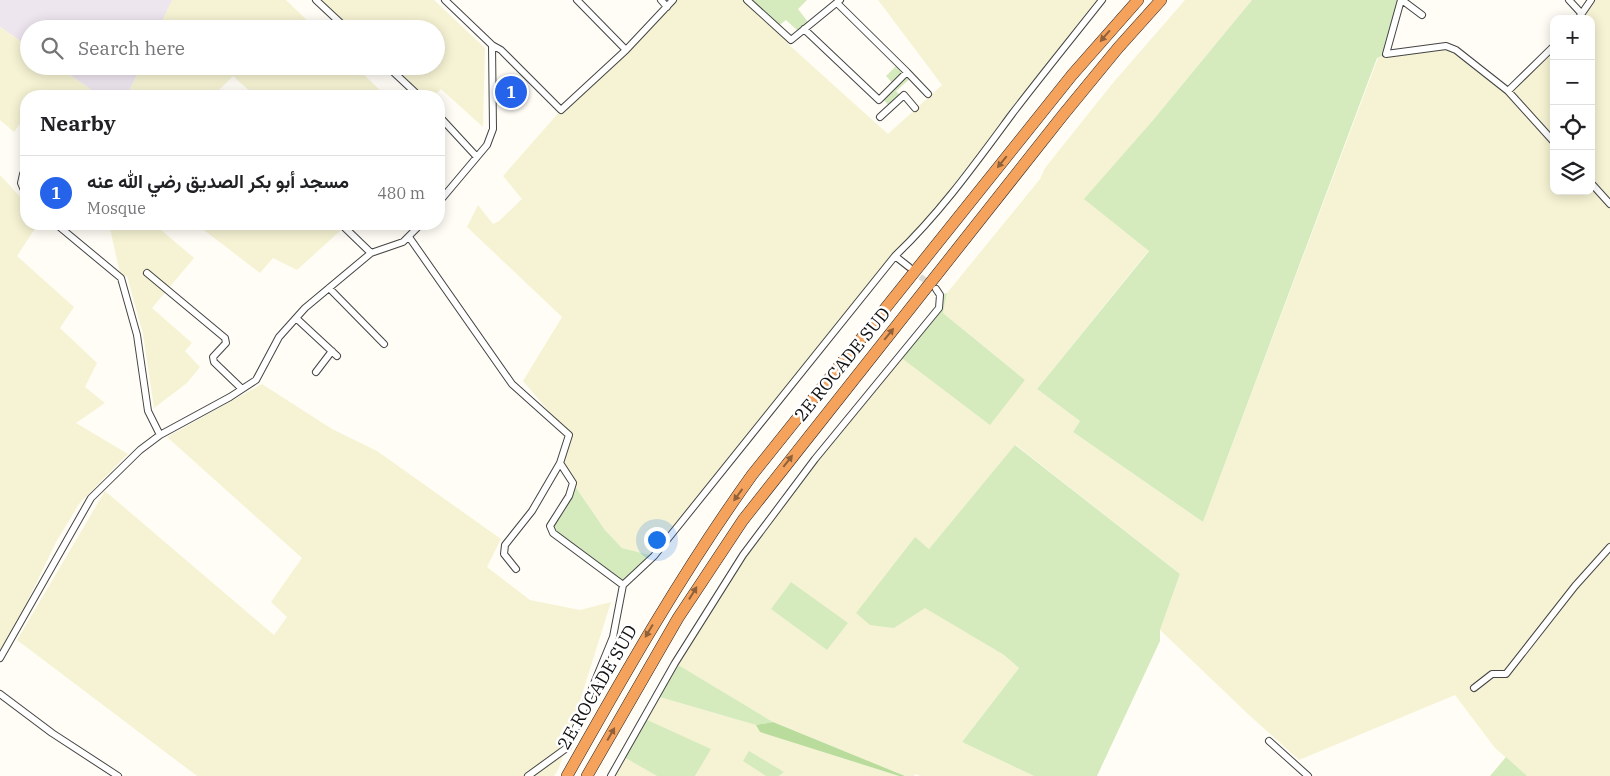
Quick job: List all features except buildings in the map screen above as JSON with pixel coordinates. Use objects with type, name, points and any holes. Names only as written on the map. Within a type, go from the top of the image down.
[{"type":"highway","name":"2E ROCADE SUD","points":[[567,776],[664,606],[706,540],[752,475],[1072,75],[1138,0]]},
{"type":"highway","name":"2E ROCADE SUD","points":[[587,776],[678,618],[743,520],[1069,108],[1161,0]]},
{"type":"street","points":[[316,0],[337,20]]},
{"type":"street","points":[[445,0],[492,45],[501,50],[561,110],[626,50],[673,0]]},
{"type":"street","points":[[577,0],[626,50]]},
{"type":"street","points":[[661,0],[667,7]]},
{"type":"street","points":[[747,0],[791,40],[838,1],[928,94]]},
{"type":"street","points":[[528,776],[568,746],[613,637],[623,585],[654,556],[896,256],[922,230],[972,170],[1012,114],[1102,0]]},
{"type":"street","points":[[1422,16],[1402,0],[1386,54],[1446,46],[1456,50],[1479,66],[1508,92],[1550,138]]},
{"type":"street","points":[[1569,0],[1578,15]]},
{"type":"street","points":[[1580,15],[1591,0]]},
{"type":"street","points":[[804,29],[880,100],[882,98],[890,107]]},
{"type":"street","points":[[445,195],[486,145],[493,130],[492,45]]},
{"type":"street","points":[[1508,92],[1550,50]]},
{"type":"street","points":[[882,98],[907,72]]},
{"type":"street","points":[[397,75],[413,90]]},
{"type":"street","points":[[880,117],[904,95],[915,108]]},
{"type":"street","points":[[445,122],[476,156]]},
{"type":"street","points":[[1595,187],[1609,203]]},
{"type":"street","points":[[63,230],[121,278],[137,335],[148,411],[160,435]]},
{"type":"street","points":[[347,230],[371,253]]},
{"type":"street","points":[[0,658],[91,498],[140,450],[160,435],[256,380],[279,337],[296,318],[371,253],[403,242],[415,230]]},
{"type":"street","points":[[409,237],[512,384],[569,435],[560,463],[532,511],[505,545],[504,554],[516,570]]},
{"type":"street","points":[[896,256],[909,267]]},
{"type":"street","points":[[147,273],[226,338],[226,343],[213,357],[214,362],[242,389]]},
{"type":"street","points":[[329,288],[384,344]]},
{"type":"street","points":[[611,776],[726,580],[815,459],[939,308],[940,295],[936,289]]},
{"type":"street","points":[[296,318],[335,354],[316,372]]},
{"type":"street","points":[[560,463],[573,483],[569,496],[550,526],[553,534],[623,585]]},
{"type":"street","points":[[1474,688],[1492,674],[1506,674],[1575,586],[1610,547]]},
{"type":"street","points":[[0,694],[52,732],[118,776]]},
{"type":"street","points":[[1269,741],[1308,776]]},
{"type":"shaded area","points":[[0,0],[173,0],[163,20],[20,20],[20,41],[0,27]]},
{"type":"shaded area","points":[[172,0],[286,0],[307,20],[162,20]]},
{"type":"shaded area","points":[[320,0],[434,0],[485,48],[483,127],[445,93],[445,90],[416,90],[400,75],[445,75],[445,20],[341,20]]},
{"type":"shaded area","points":[[673,0],[747,0],[791,40],[788,44],[888,134],[942,85],[878,0],[1102,0],[972,170],[895,256],[654,556],[622,548],[605,530],[560,463],[569,435],[523,381],[562,317],[467,227],[478,205],[493,224],[499,221],[522,199],[503,176],[561,110]]},
{"type":"shaded area","points":[[1185,0],[1252,0],[1085,199],[1149,250],[1037,389],[1080,421],[1073,432],[1203,522],[1378,58],[1386,54],[1446,46],[1508,91],[1550,50],[1550,195],[1595,195],[1595,15],[1581,15],[1591,0],[1610,0],[1610,776],[1527,776],[1495,748],[1455,695],[1299,760],[1160,630],[1180,574],[1016,445],[929,549],[914,538],[894,628],[925,607],[1004,655],[1019,668],[962,742],[1034,776],[920,776],[915,774],[914,776],[905,776],[773,722],[675,663],[743,555],[899,356],[1025,380],[943,313],[947,293],[1040,179],[1045,168],[1112,84]]},
{"type":"shaded area","points":[[0,27],[20,41],[20,75],[70,75],[91,90],[20,90],[20,124],[14,132],[0,120]]},
{"type":"shaded area","points":[[70,75],[137,75],[130,90],[91,90]]},
{"type":"shaded area","points":[[137,75],[364,75],[380,90],[248,90],[233,76],[219,90],[130,90]]},
{"type":"shaded area","points":[[0,175],[20,197],[20,230],[34,230],[17,256],[74,307],[60,328],[97,363],[85,387],[105,403],[76,423],[128,454],[79,504],[56,542],[18,621],[0,650]]},
{"type":"shaded area","points":[[110,230],[161,230],[194,258],[152,308],[192,343],[185,351],[200,367],[187,383],[154,408],[143,334],[127,276],[121,278]]},
{"type":"shaded area","points":[[204,230],[341,230],[297,270],[273,258],[260,273]]},
{"type":"shaded area","points":[[262,384],[332,429],[377,451],[501,539],[487,567],[530,600],[580,610],[611,602],[559,768],[554,776],[197,776],[17,640],[105,491],[274,635],[287,617],[271,602],[302,558],[167,437]]},
{"type":"shaded area","points":[[656,696],[756,725],[760,732],[899,776],[779,776],[784,772],[744,761],[766,776],[695,776],[710,749],[643,718]]},
{"type":"shaded area","points":[[622,756],[657,776],[611,776]]},
{"type":"green space","points":[[747,0],[807,0],[798,9],[808,22],[798,31],[786,20],[777,27]]},
{"type":"green space","points":[[1252,0],[1401,0],[1386,54],[1377,58],[1203,522],[1073,432],[1080,421],[1037,389],[1149,251],[1084,199],[1154,119]]},
{"type":"green space","points":[[898,64],[912,77],[896,91],[901,96],[890,107],[882,98],[894,85],[886,76]]},
{"type":"green space","points":[[947,293],[943,313],[1025,380],[990,425],[899,356],[939,308],[940,295]]},
{"type":"green space","points":[[1015,445],[1180,574],[1160,630],[1160,641],[1097,776],[1034,776],[962,742],[1019,668],[1004,655],[925,608],[894,628],[870,625],[856,613],[915,537],[929,549]]},
{"type":"green space","points":[[573,483],[605,530],[622,548],[654,556],[623,585],[553,533],[550,526]]},
{"type":"green space","points":[[791,582],[848,623],[827,650],[771,609]]},
{"type":"green space","points":[[675,663],[773,722],[756,725],[656,696]]},
{"type":"green space","points":[[643,718],[711,749],[695,776],[657,776],[622,756]]},
{"type":"green space","points":[[773,722],[905,776],[899,776],[760,732],[756,725]]},
{"type":"green space","points":[[749,751],[784,772],[779,776],[766,776],[743,761]]},
{"type":"green space","points":[[1506,757],[1527,776],[1490,776]]},
{"type":"tunnel","points":[[913,271],[931,285]]},
{"type":"place","name":"مسجد أبو بكر الصديق رضي الله عنه","points":[[511,92]]}]
